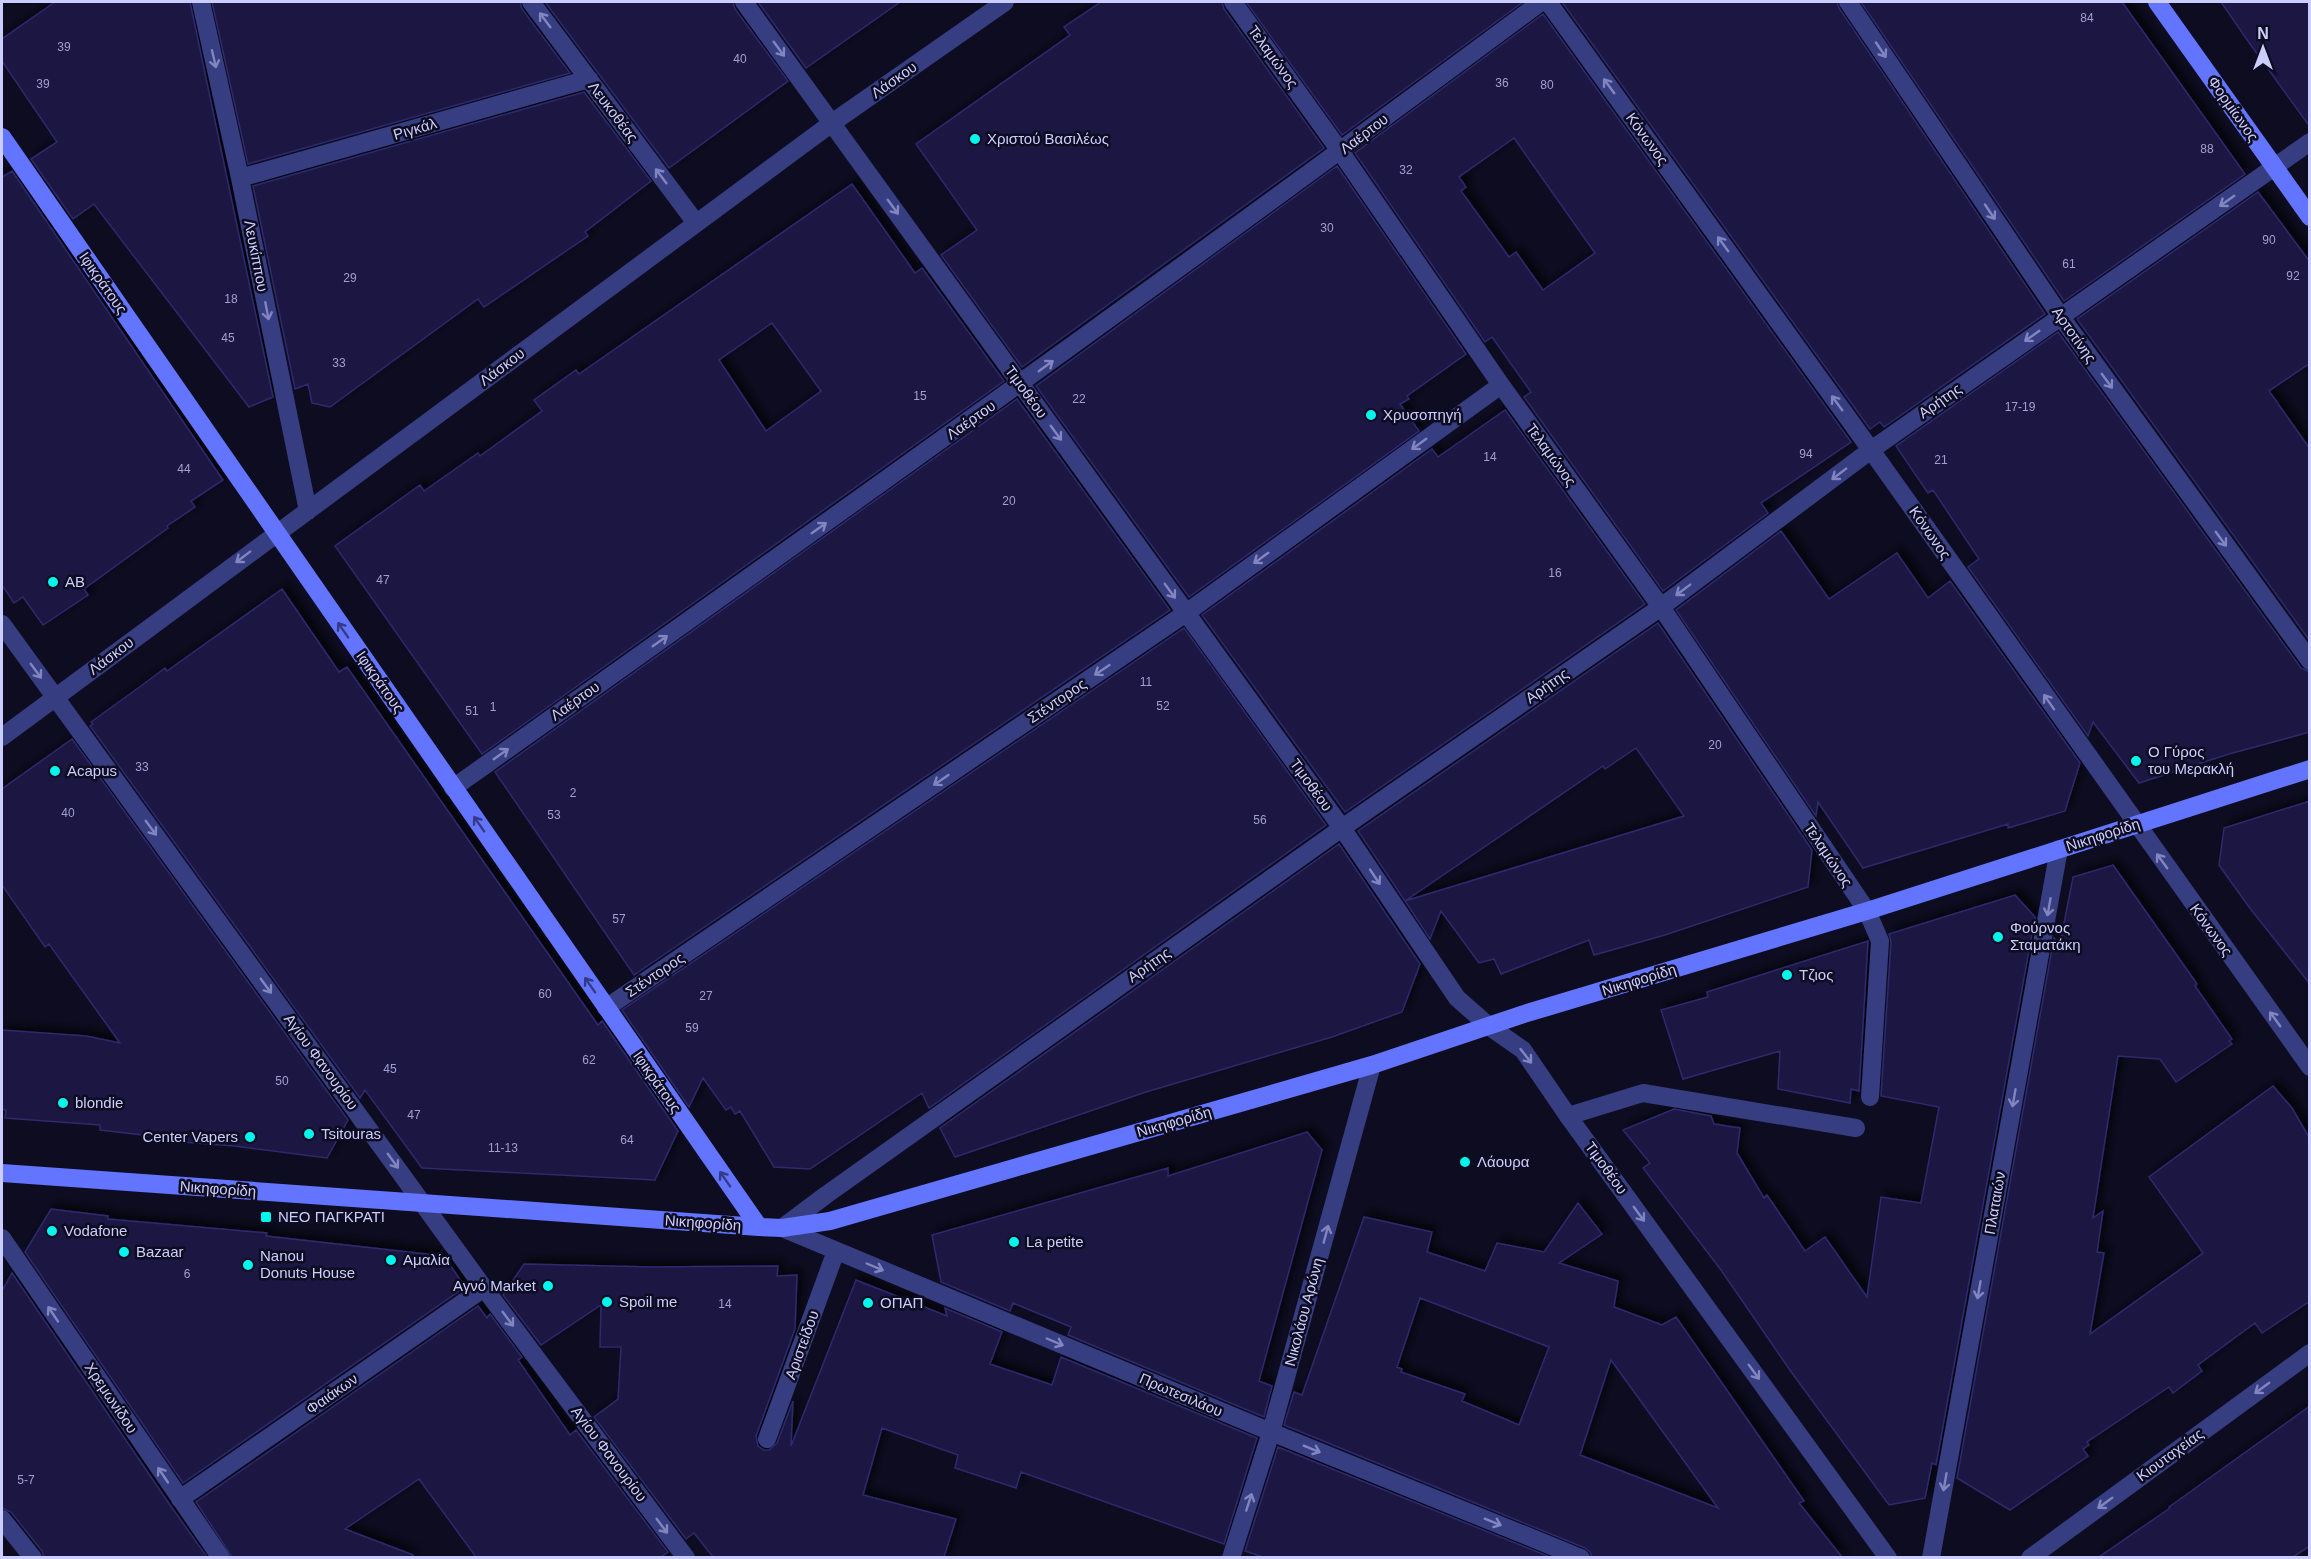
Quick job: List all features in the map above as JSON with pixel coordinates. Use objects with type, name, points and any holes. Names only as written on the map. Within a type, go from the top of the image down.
[{"type":"street","name":"Λευκίππου","points":[[201,2],[240,178],[308,510]]},
{"type":"street","name":"Λευκοθέας","points":[[531,2],[696,223]]},
{"type":"street","name":"Τιμοθέου","points":[[744,2],[1342,828],[1457,998],[1490,1027],[1523,1050],[1568,1116],[1888,1557]]},
{"type":"street","name":"Λάσκου","points":[[2,736],[987,7],[1005,2]]},
{"type":"street","name":"Τελαμώνος","points":[[1233,2],[1501,385],[1661,607],[1867,911],[1880,940],[1870,1096]]},
{"type":"street","name":"Λαέρτου","points":[[453,788],[1021,384],[1340,152],[1541,2]]},
{"type":"street","name":"Κόνωνος","points":[[1548,2],[1871,450],[2310,1067]]},
{"type":"street","name":"Αρτοτίνης","points":[[1848,2],[2061,317],[2310,661]]},
{"type":"street","name":"Φορμίωνος","points":[[2157,2],[2310,217]]},
{"type":"street","name":"Ριγκάλ","points":[[240,178],[589,79]]},
{"type":"street","name":"Ιφικράτους","points":[[2,137],[759,1227]]},
{"type":"street","name":"Αρήτης","points":[[782,1228],[1342,828],[1661,607],[1871,450],[2310,142]]},
{"type":"street","name":"Στέντορος","points":[[606,1008],[1186,613],[1501,385]]},
{"type":"street","name":"Αγίου Φανουρίου","points":[[2,624],[484,1288],[686,1557]]},
{"type":"street","name":"Νικηφορίδη","points":[[2,1173],[759,1227],[782,1228],[830,1221],[1372,1065],[1524,1014],[1867,911],[2310,769]]},
{"type":"street","name":"Πλαταιών","points":[[1931,1557],[2060,849]]},
{"type":"street","name":"Νικολάου Αρώνη","points":[[1231,1557],[1271,1432],[1372,1065]]},
{"type":"street","points":[[1568,1116],[1643,1093],[1856,1128]]},
{"type":"street","name":"Πρωτεσιλάου","points":[[782,1228],[1271,1432],[1581,1557]]},
{"type":"street","name":"Χρεμωνίδου","points":[[2,1238],[221,1557]]},
{"type":"street","name":"Αριστείδου","points":[[767,1439],[836,1251]]},
{"type":"street","name":"Φαιάκων","points":[[180,1499],[484,1288]]},
{"type":"street","name":"Κιουταχείας","points":[[2030,1557],[2310,1353]]},
{"type":"street","points":[[2,1519],[33,1557]]},
{"type":"building","points":[[55,2],[190,2],[273,397],[249,407],[94,204],[73,219],[31,159],[57,142],[2,61],[2,39]]},
{"type":"building","points":[[212,2],[520,2],[522,9],[570,73],[248,164]]},
{"type":"building","points":[[545,2],[733,2],[735,9],[788,81],[669,168]]},
{"type":"building","points":[[758,2],[900,2],[806,68]]},
{"type":"building","points":[[1101,2],[1222,2],[1224,9],[1324,148],[1022,367],[941,255],[977,230],[916,144],[1070,35],[1064,27]]},
{"type":"building","points":[[1246,2],[1523,2],[1342,135]]},
{"type":"building","points":[[1562,2],[1837,2],[2045,314],[1884,427],[1880,422],[1870,429]]},
{"type":"building","points":[[1861,2],[2122,2],[2245,174],[2064,301]]},
{"type":"building","points":[[2221,2],[2310,2],[2310,127],[2250,44]]},
{"type":"building","points":[[1543,14],[1851,442],[1761,503],[1768,513],[1663,591],[1524,397],[1531,392],[1492,337],[1485,342],[1355,153]],"holes":[[[1514,138],[1595,253],[1543,290],[1516,252],[1509,257],[1461,191],[1466,187],[1459,177]]]},
{"type":"building","points":[[584,92],[651,181],[585,232],[588,236],[484,307],[478,299],[330,407],[312,403],[308,384],[295,389],[253,186]]},
{"type":"building","points":[[1337,166],[1466,354],[1407,396],[1409,399],[1400,404],[1419,431],[1189,597],[1036,386]]},
{"type":"building","points":[[12,171],[223,480],[191,501],[195,507],[84,589],[88,595],[43,625],[23,597],[14,603],[2,585],[2,177]]},
{"type":"building","points":[[852,184],[915,273],[922,268],[1004,381],[482,754],[335,546],[420,485],[424,491],[478,453],[480,456],[542,411],[534,400],[576,370],[579,374]],"holes":[[[772,323],[821,391],[766,431],[719,360]]]},
{"type":"building","points":[[2258,192],[2310,262],[2310,363],[2269,391],[2310,449],[2310,641],[2077,319]]},
{"type":"building","points":[[2058,332],[2301,668],[2310,672],[2310,732],[2229,754],[2139,783],[2093,722],[2088,736],[1968,567],[1979,559],[1933,490],[1928,493],[1896,446]]},
{"type":"building","points":[[1017,399],[1170,610],[634,975],[495,772]]},
{"type":"building","points":[[1505,410],[1645,604],[1345,812],[1202,615],[1432,449],[1438,457]]},
{"type":"building","points":[[1781,531],[1829,599],[1897,553],[1928,598],[1950,581],[2080,763],[2065,811],[2008,828],[2008,824],[1863,868],[1818,802],[1816,816],[1676,610]]},
{"type":"building","points":[[282,589],[339,672],[347,667],[598,1025],[602,1021],[678,1131],[655,1180],[422,1168],[365,1090],[360,1098],[90,726],[93,724],[91,722],[165,668],[167,671]]},
{"type":"building","points":[[1658,623],[1812,850],[1808,887],[1665,935],[1594,955],[1589,940],[1501,974],[1494,959],[1479,963],[1441,911],[1430,939],[1358,831]],"holes":[[[1636,748],[1684,816],[1405,901],[1603,766],[1605,769]]]},
{"type":"building","points":[[1184,628],[1326,825],[929,1108],[922,1093],[810,1169],[774,1167],[740,1111],[735,1114],[731,1107],[726,1110],[703,1078],[689,1107],[622,1010]]},
{"type":"building","points":[[72,739],[348,1120],[327,1158],[234,1146],[169,1141],[169,1138],[100,1130],[100,1125],[5,1118],[6,1110],[2,1109],[2,1030],[86,1036],[120,1043],[49,944],[45,947],[2,885],[2,789]]},
{"type":"building","points":[[2310,801],[2310,984],[2219,865],[2224,828]]},
{"type":"building","points":[[1339,844],[1420,964],[1402,1012],[1332,1037],[1146,1092],[955,1157],[940,1128]]},
{"type":"building","points":[[2113,865],[2197,984],[2195,986],[2232,1039],[2229,1041],[2232,1044],[2176,1082],[2160,1059],[2118,1056],[2093,1218],[2103,1211],[2097,1252],[2104,1253],[2090,1334],[2203,1253],[2149,1177],[2273,1086],[2292,1108],[2310,1139],[2310,1301],[2262,1333],[2255,1323],[2198,1365],[2202,1371],[2173,1393],[2169,1387],[2087,1442],[2089,1445],[2083,1449],[2088,1456],[2010,1510],[1957,1478],[2054,938],[2060,944],[2073,877]]},
{"type":"building","points":[[2015,895],[2035,917],[1936,1465],[1932,1463],[1925,1498],[1889,1505],[1792,1373],[1721,1270],[1643,1168],[1650,1163],[1623,1130],[1674,1109],[1711,1116],[1714,1124],[1740,1128],[1737,1153],[1764,1198],[1767,1195],[1805,1251],[1825,1237],[1867,1297],[1881,1197],[1921,1203],[1939,1107],[1881,1096],[1891,942],[1889,934]]},
{"type":"building","points":[[1868,941],[1859,1091],[1851,1089],[1850,1103],[1778,1089],[1780,1051],[1683,1079],[1661,1010],[1708,997],[1707,992]]},
{"type":"building","points":[[1307,1132],[1322,1150],[1259,1381],[1272,1386],[1264,1417],[1068,1335],[1071,1327],[1013,1303],[1010,1311],[941,1282],[932,1235],[1168,1168],[1168,1176]]},
{"type":"building","points":[[1578,1203],[1602,1234],[1559,1263],[1618,1281],[1614,1307],[1662,1325],[1676,1317],[1804,1501],[1799,1503],[1842,1557],[1592,1557],[1585,1548],[1284,1425],[1294,1392],[1302,1395],[1364,1217],[1432,1232],[1427,1252],[1485,1271],[1497,1243],[1544,1252]],"holes":[[[1420,1298],[1549,1347],[1519,1425],[1462,1401],[1465,1394],[1401,1372],[1402,1369],[1397,1367]],[[1611,1360],[1718,1508],[1580,1455]]]},
{"type":"building","points":[[51,1209],[108,1216],[108,1219],[267,1233],[266,1236],[444,1256],[465,1287],[183,1483],[25,1252]]},
{"type":"building","points":[[524,1264],[652,1267],[778,1266],[777,1276],[797,1275],[795,1329],[756,1436],[758,1446],[764,1450],[769,1450],[777,1443],[793,1401],[791,1446],[856,1280],[947,1316],[945,1308],[1002,1332],[990,1364],[1052,1385],[1061,1357],[1257,1438],[1224,1544],[1021,1472],[1016,1488],[955,1468],[958,1455],[882,1428],[863,1495],[956,1519],[944,1557],[713,1557],[694,1533],[686,1539],[594,1417],[618,1399],[621,1347],[600,1347],[601,1305],[541,1345],[503,1295]]},
{"type":"building","points":[[12,1273],[207,1557],[44,1557],[42,1551],[11,1512],[2,1508],[2,1291]]},
{"type":"building","points":[[478,1306],[487,1318],[490,1314],[522,1357],[518,1360],[570,1435],[576,1430],[668,1552],[661,1557],[476,1557],[419,1479],[345,1529],[413,1555],[412,1557],[232,1557],[196,1502]]},
{"type":"building","points":[[2310,1406],[2310,1546],[2293,1557],[2099,1557],[2170,1508]]},
{"type":"building","points":[[1278,1447],[1550,1557],[1263,1557],[1245,1551]]},
{"type":"place","name":"Χριστού Βασιλέως","points":[[975,139]]},
{"type":"place","name":"Χρυσοπηγή","points":[[1371,415]]},
{"type":"place","name":"ΑΒ","points":[[53,582]]},
{"type":"place","name":"Ο Γύρος του Μερακλή","points":[[2136,761]]},
{"type":"place","name":"Acapus","points":[[55,771]]},
{"type":"place","name":"Φούρνος Σταματάκη","points":[[1998,937]]},
{"type":"place","name":"Τζιος","points":[[1787,975]]},
{"type":"place","name":"blondie","points":[[63,1103]]},
{"type":"place","name":"Tsitouras","points":[[309,1134]]},
{"type":"place","name":"Center Vapers","points":[[250,1137]]},
{"type":"place","name":"Λάουρα","points":[[1465,1162]]},
{"type":"place","name":"ΝΕΟ ΠΑΓΚΡΑΤΙ","points":[[266,1217]]},
{"type":"place","name":"Vodafone","points":[[52,1231]]},
{"type":"place","name":"La petite","points":[[1014,1242]]},
{"type":"place","name":"Bazaar","points":[[124,1252]]},
{"type":"place","name":"Αμαλία","points":[[391,1260]]},
{"type":"place","name":"Nanou Donuts House","points":[[248,1265]]},
{"type":"place","name":"Αγνό Market","points":[[548,1286]]},
{"type":"place","name":"Spoil me","points":[[607,1302]]},
{"type":"place","name":"ΟΠΑΠ","points":[[868,1303]]}]
